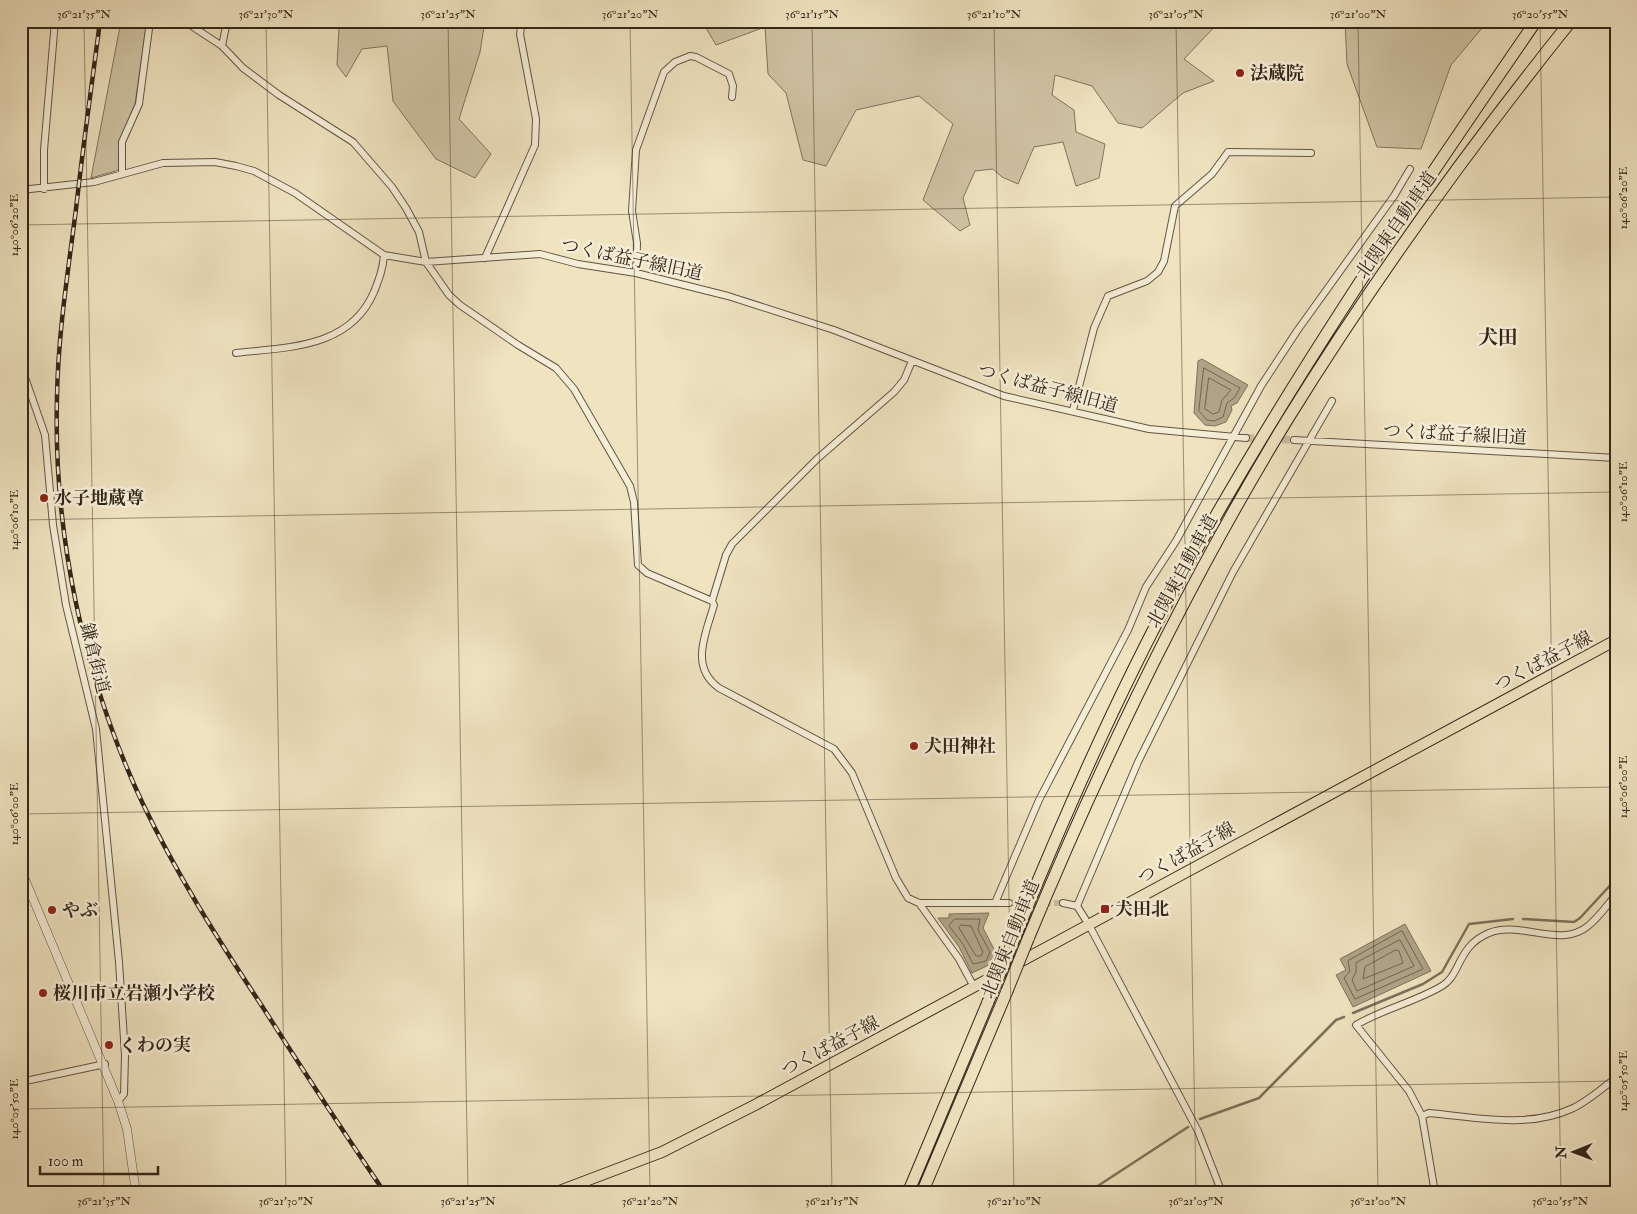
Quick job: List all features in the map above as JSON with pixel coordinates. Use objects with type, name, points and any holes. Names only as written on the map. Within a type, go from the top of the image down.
[{"type":"highway","name":"北関東自動車道","points":[[908,1193],[1041,871],[1117,705],[1177,585],[1226,499],[1328,332],[1536,21]]},
{"type":"highway","name":"北関東自動車道","points":[[922,1193],[1089,797],[1130,709],[1191,589],[1287,420],[1339,340],[1456,170],[1571,21]]},
{"type":"main road","name":"つくば益子線","points":[[554,1193],[686,1141],[1616,640]]},
{"type":"street","points":[[44,188],[44,150],[55,21]]},
{"type":"street","points":[[122,173],[122,142],[139,104],[150,21]]},
{"type":"street","points":[[184,21],[222,46],[244,68],[279,95],[353,142],[392,187],[406,208],[419,232],[426,262],[449,295],[460,306],[556,368],[565,377],[630,486],[634,502],[636,559],[641,569],[712,601]]},
{"type":"street","points":[[222,46],[227,21]]},
{"type":"street","points":[[485,258],[535,145],[536,119],[520,34],[522,21]]},
{"type":"street","points":[[636,273],[638,243],[632,212],[636,150],[664,72],[675,62],[690,56],[696,56],[729,74],[733,86],[732,97]]},
{"type":"street","points":[[1073,410],[1094,328],[1108,296],[1147,281],[1158,272],[1164,261],[1175,206],[1212,174],[1228,152],[1311,153]]},
{"type":"street","name":"つくば益子線旧道","points":[[21,190],[94,182],[146,166],[177,162],[215,162],[245,168],[295,193],[384,255],[426,262],[540,254],[578,264],[636,273],[728,296],[834,330],[993,392],[1149,429],[1246,438]]},
{"type":"street","points":[[996,903],[1039,800],[1128,630],[1146,587],[1179,535],[1272,370],[1394,196],[1410,168]]},
{"type":"street","points":[[236,353],[286,348],[313,342],[350,327],[364,312],[371,298],[383,269],[384,255]]},
{"type":"street","points":[[912,361],[904,380],[894,392],[817,460],[732,544],[726,555],[712,601],[714,606],[701,648],[701,660],[707,677],[718,688],[834,749],[852,773],[896,878],[908,898],[919,903],[1009,903]]},
{"type":"street","name":"鎌倉街道","points":[[21,366],[45,435],[53,525],[66,605],[96,729],[120,962],[125,1055],[124,1094],[118,1101]]},
{"type":"street","points":[[1077,906],[1151,735],[1239,560],[1332,401]]},
{"type":"street","name":"つくば益子線旧道","points":[[1294,440],[1616,458]]},
{"type":"street","points":[[21,870],[105,1064],[127,1129],[136,1193]]},
{"type":"street","points":[[1435,1193],[1422,1116],[1409,1091],[1356,1025],[1444,985],[1470,943],[1490,932],[1517,929],[1566,936],[1578,933],[1588,926],[1616,894]]},
{"type":"street","points":[[919,903],[960,959],[974,987]]},
{"type":"street","points":[[1063,903],[1077,906],[1089,925],[1198,1131],[1222,1193]]},
{"type":"street","points":[[21,1082],[105,1064]]},
{"type":"street","points":[[1422,1116],[1429,1113],[1513,1121],[1538,1118],[1572,1109],[1616,1078]]},
{"type":"shaded area","points":[[121,21],[147,21],[135,104],[120,141],[119,170],[91,178]]},
{"type":"shaded area","points":[[336,21],[485,21],[480,52],[459,119],[491,154],[475,178],[436,159],[393,101],[387,46],[362,49],[346,77],[337,65],[339,27]]},
{"type":"shaded area","points":[[702,21],[1220,21],[1184,59],[1214,81],[1183,93],[1142,128],[1118,123],[1092,86],[1055,75],[1052,95],[1074,110],[1076,132],[1105,144],[1099,178],[1076,186],[1063,142],[1034,147],[1018,184],[1002,177],[993,169],[975,171],[963,198],[970,225],[960,231],[923,200],[953,124],[919,96],[856,110],[826,166],[803,160],[786,93],[768,74],[765,27],[716,45]]},
{"type":"shaded area","points":[[1345,21],[1488,21],[1451,65],[1421,149],[1377,147],[1347,64]]},
{"type":"water","points":[[1202,359],[1248,385],[1237,403],[1231,406],[1232,410],[1226,422],[1215,426],[1205,425],[1194,413],[1198,361]]},
{"type":"water","points":[[989,913],[983,928],[995,951],[991,964],[972,973],[959,947],[938,918],[949,918],[949,914]]},
{"type":"water","points":[[1405,924],[1431,971],[1353,1007],[1336,975],[1346,970],[1340,959]]},
{"type":"waterway","points":[[1523,919],[1574,922],[1616,879]]},
{"type":"waterway","points":[[1353,1013],[1423,984],[1442,972],[1469,924],[1513,919]]},
{"type":"waterway","points":[[1200,1119],[1259,1098],[1336,1020],[1344,1017]]},
{"type":"waterway","points":[[1087,1193],[1188,1127]]},
{"type":"tunnel","points":[[1246,438],[1294,440]]},
{"type":"tunnel","points":[[1009,903],[1063,903]]},
{"type":"railway","points":[[100,21],[64,303],[57,397],[60,501],[76,604],[104,706],[122,755],[155,828],[228,954],[385,1193]]},
{"type":"place","name":"法蔵院","points":[[1240,73]]},
{"type":"place","name":"水子地蔵尊","points":[[44,498]]},
{"type":"place","name":"犬田神社","points":[[914,746]]},
{"type":"place","name":"犬田北","points":[[1105,909]]},
{"type":"place","name":"やぶ","points":[[52,910]]},
{"type":"place","name":"桜川市立岩瀬小学校","points":[[43,993]]},
{"type":"place","name":"くわの実","points":[[109,1045]]},
{"type":"district","name":"犬田","points":[[1498,337]]}]
